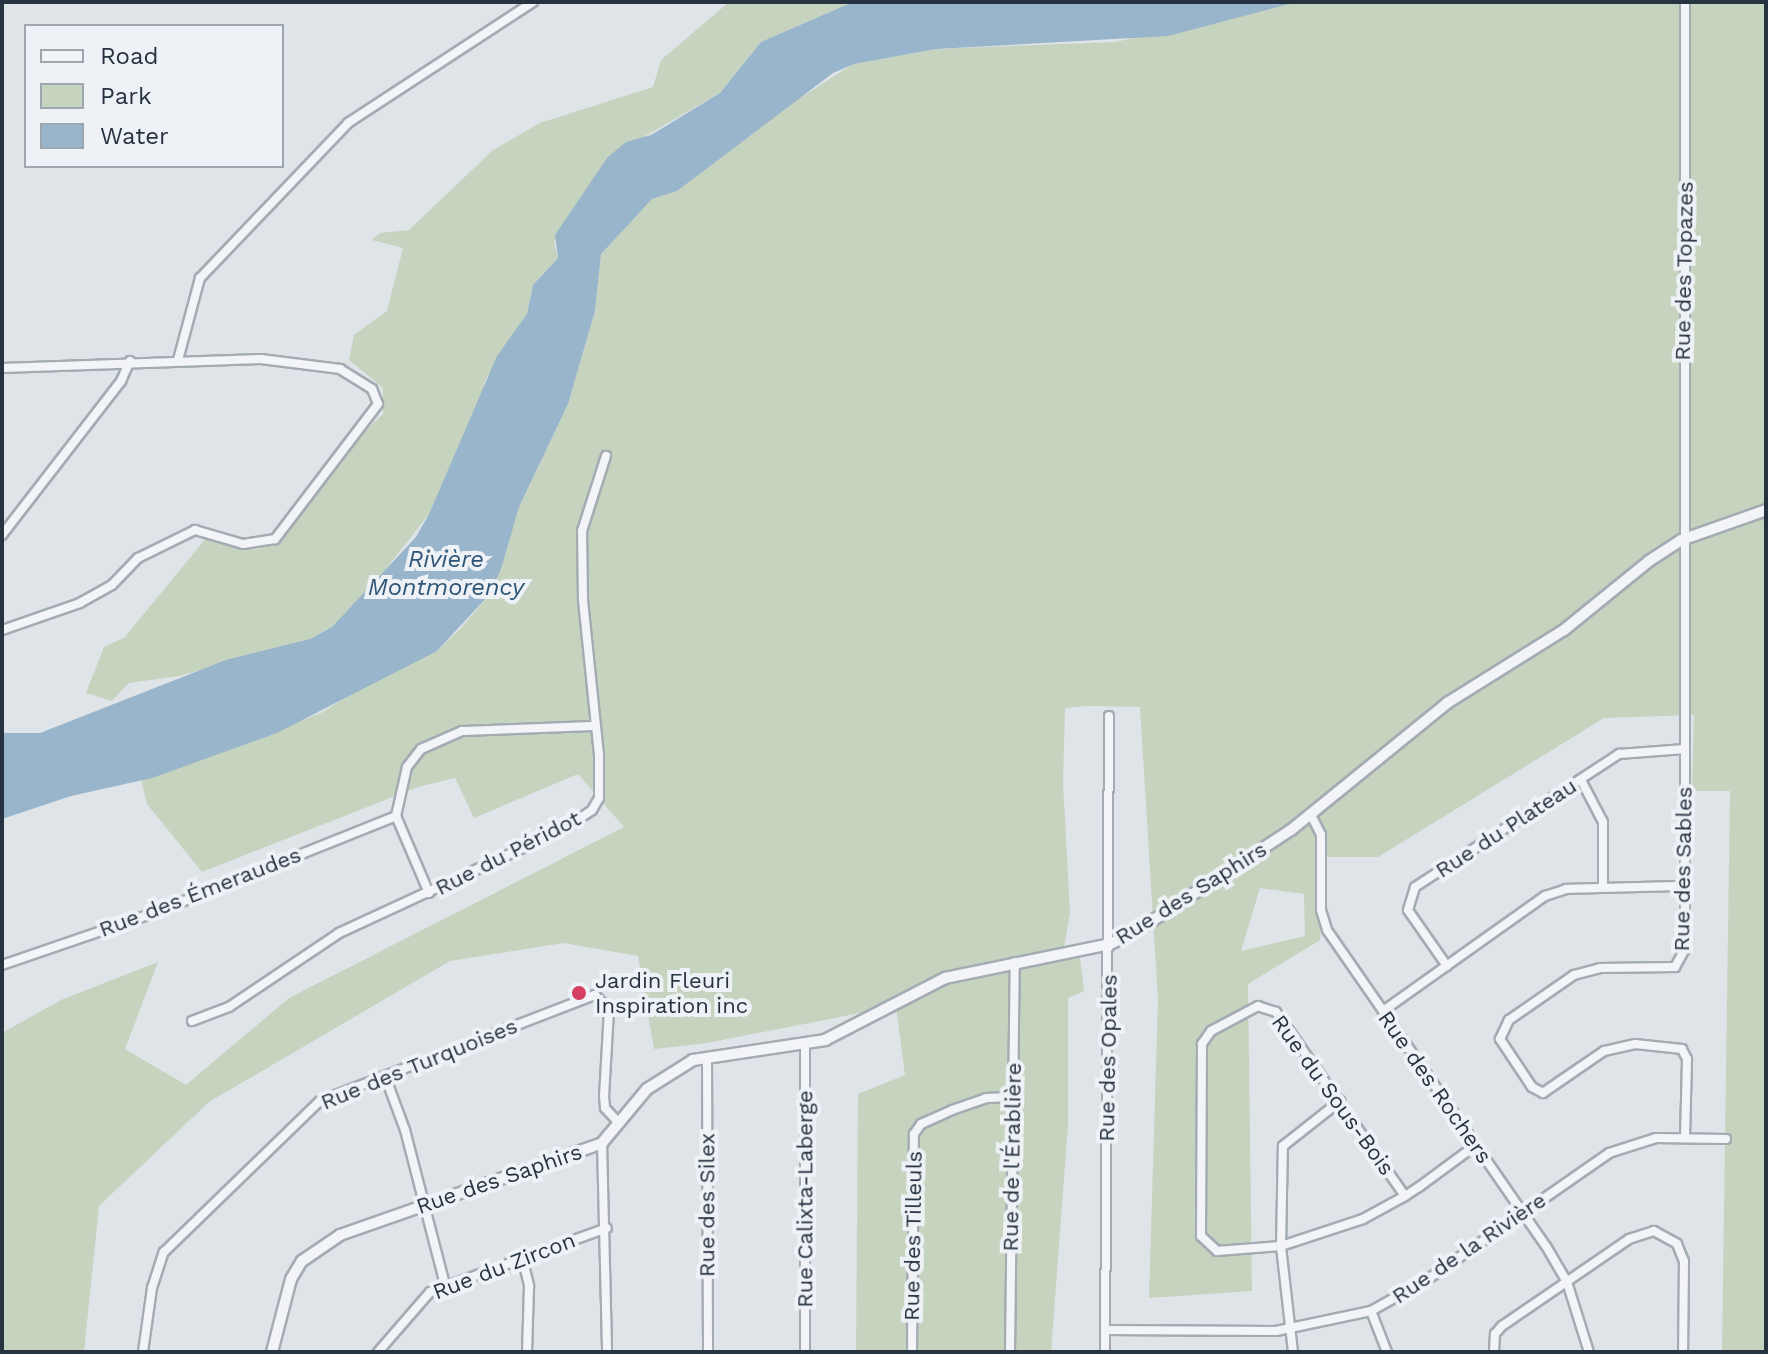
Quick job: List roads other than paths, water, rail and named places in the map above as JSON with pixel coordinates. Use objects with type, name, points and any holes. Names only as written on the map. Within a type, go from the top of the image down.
[{"type":"street","points":[[178,360],[200,278],[348,123],[533,2]]},
{"type":"street","name":"Rue des Topazes","points":[[1681,540],[1685,2]]},
{"type":"street","points":[[2,368],[130,361],[261,359],[340,369],[372,389],[378,404],[365,427],[343,447],[275,539],[243,544],[195,530],[138,558],[112,585],[80,603],[2,630]]},
{"type":"street","points":[[2,535],[121,381],[130,361]]},
{"type":"street","name":"Rue du Péridot","points":[[192,1021],[229,1007],[339,933],[564,829],[592,810],[600,780],[582,531],[606,456]]},
{"type":"street","name":"Rue des Saphirs","points":[[272,1352],[282,1302],[302,1261],[340,1235],[602,1143],[669,1072],[707,1058],[805,1045],[945,978],[1110,944],[1311,815],[1447,703],[1564,630],[1681,540],[1766,510]]},
{"type":"street","name":"Rue des Sables","points":[[1681,540],[1685,949],[1675,967],[1600,968],[1574,975],[1509,1020],[1500,1039],[1532,1087],[1543,1093],[1604,1051],[1635,1044],[1682,1049],[1687,1059],[1685,1137]]},
{"type":"street","name":"Rue des Opales","points":[[1105,1352],[1110,944],[1109,716]]},
{"type":"street","points":[[429,893],[396,816],[407,767],[421,749],[441,738],[482,729],[595,726]]},
{"type":"street","name":"Rue du Plateau","points":[[1447,966],[1408,910],[1415,887],[1632,749],[1685,749]]},
{"type":"street","points":[[1581,780],[1603,822],[1603,887]]},
{"type":"street","name":"Rue des Rochers","points":[[1311,815],[1321,835],[1321,910],[1327,930],[1567,1282],[1589,1352]]},
{"type":"street","name":"Rue des Émeraudes","points":[[2,965],[154,913],[396,816]]},
{"type":"street","points":[[1383,1011],[1545,896],[1603,887],[1684,886]]},
{"type":"street","name":"Rue de l'Érablière","points":[[1010,1352],[1015,962]]},
{"type":"street","name":"Rue des Turquoises","points":[[143,1352],[157,1269],[179,1234],[320,1101],[595,995],[609,1010],[605,1108],[619,1123]]},
{"type":"street","name":"Rue du Sous-Bois","points":[[1405,1196],[1340,1101],[1267,1005],[1211,1031],[1202,1044],[1201,1236],[1217,1251],[1281,1246],[1335,1230],[1405,1196],[1476,1145]]},
{"type":"street","name":"Rue Calixta-Laberge","points":[[805,1045],[805,1352]]},
{"type":"street","name":"Rue des Silex","points":[[707,1058],[708,1352]]},
{"type":"street","points":[[385,1076],[445,1285]]},
{"type":"street","name":"Rue des Tilleuls","points":[[912,1352],[914,1134],[921,1124],[952,1110],[986,1098],[1013,1097]]},
{"type":"street","points":[[1293,1352],[1281,1246],[1283,1146],[1340,1101]]},
{"type":"street","name":"Rue de la Rivière","points":[[1105,1330],[1292,1330],[1371,1311],[1415,1288],[1609,1153],[1656,1138],[1726,1139]]},
{"type":"street","points":[[602,1143],[607,1228],[607,1352]]},
{"type":"street","name":"Rue du Zircon","points":[[378,1352],[417,1302],[445,1285],[607,1228]]},
{"type":"street","points":[[1494,1352],[1502,1326],[1640,1232],[1664,1233],[1677,1244],[1684,1261],[1683,1352]]},
{"type":"street","points":[[522,1257],[529,1286],[527,1352]]},
{"type":"street","points":[[1371,1311],[1387,1352]]},
{"type":"water","name":"Rivière Montmorency","points":[[853,2],[1297,2],[1168,36],[936,49],[854,64],[833,73],[677,191],[652,199],[601,254],[595,311],[568,404],[519,507],[501,569],[489,595],[437,651],[277,733],[152,778],[71,796],[2,819],[2,733],[40,733],[226,660],[310,639],[332,627],[416,537],[429,514],[497,356],[527,314],[533,285],[558,258],[555,235],[607,158],[626,142],[651,135],[720,93],[761,42]]},
{"type":"place","name":"Jardin Fleuri Inspiration inc","points":[[579,993]]}]
